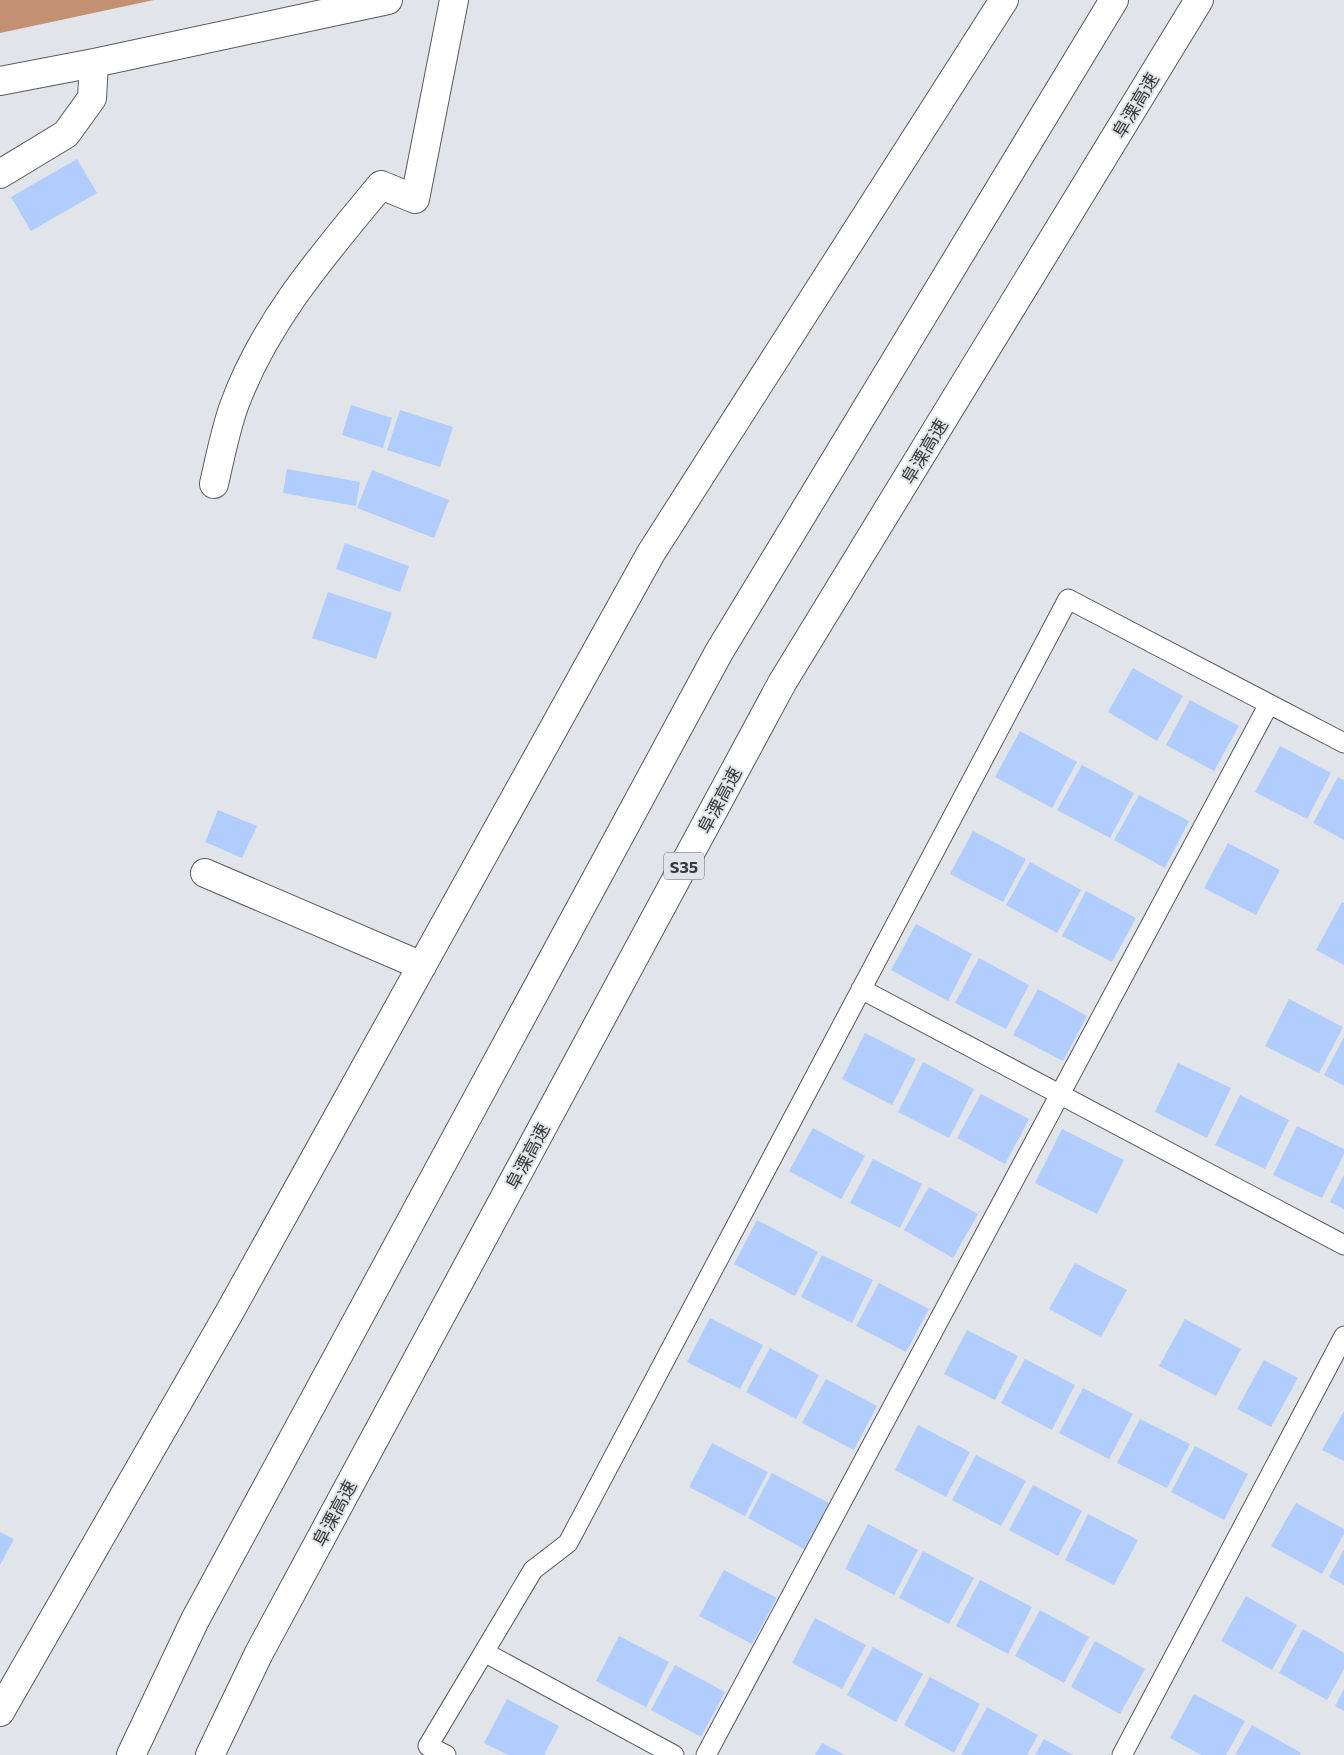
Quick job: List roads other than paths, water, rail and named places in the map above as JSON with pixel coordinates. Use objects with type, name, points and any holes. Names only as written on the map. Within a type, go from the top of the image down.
[{"type":"main road","points":[[0,81],[94,63],[388,0]]},
{"type":"main road","points":[[214,484],[234,406],[270,329],[303,280],[381,185],[415,198],[454,0]]},
{"type":"main road","points":[[0,1712],[230,1313],[651,553],[1004,0]]},
{"type":"main road","points":[[131,1755],[200,1611],[719,652],[1114,0]]},
{"type":"main road","name":"阜溧高速","points":[[210,1755],[259,1653],[782,683],[1199,0]]},
{"type":"main road","points":[[0,174],[66,134],[92,98],[94,63]]},
{"type":"main road","points":[[206,872],[422,966]]},
{"type":"lane","points":[[446,1755],[428,1746],[533,1570],[568,1543],[1068,598],[1344,743]]},
{"type":"lane","points":[[706,1755],[1269,704]]},
{"type":"lane","points":[[861,990],[1344,1245]]},
{"type":"lane","points":[[1122,1755],[1344,1336]]},
{"type":"lane","points":[[484,1652],[674,1755]]}]
